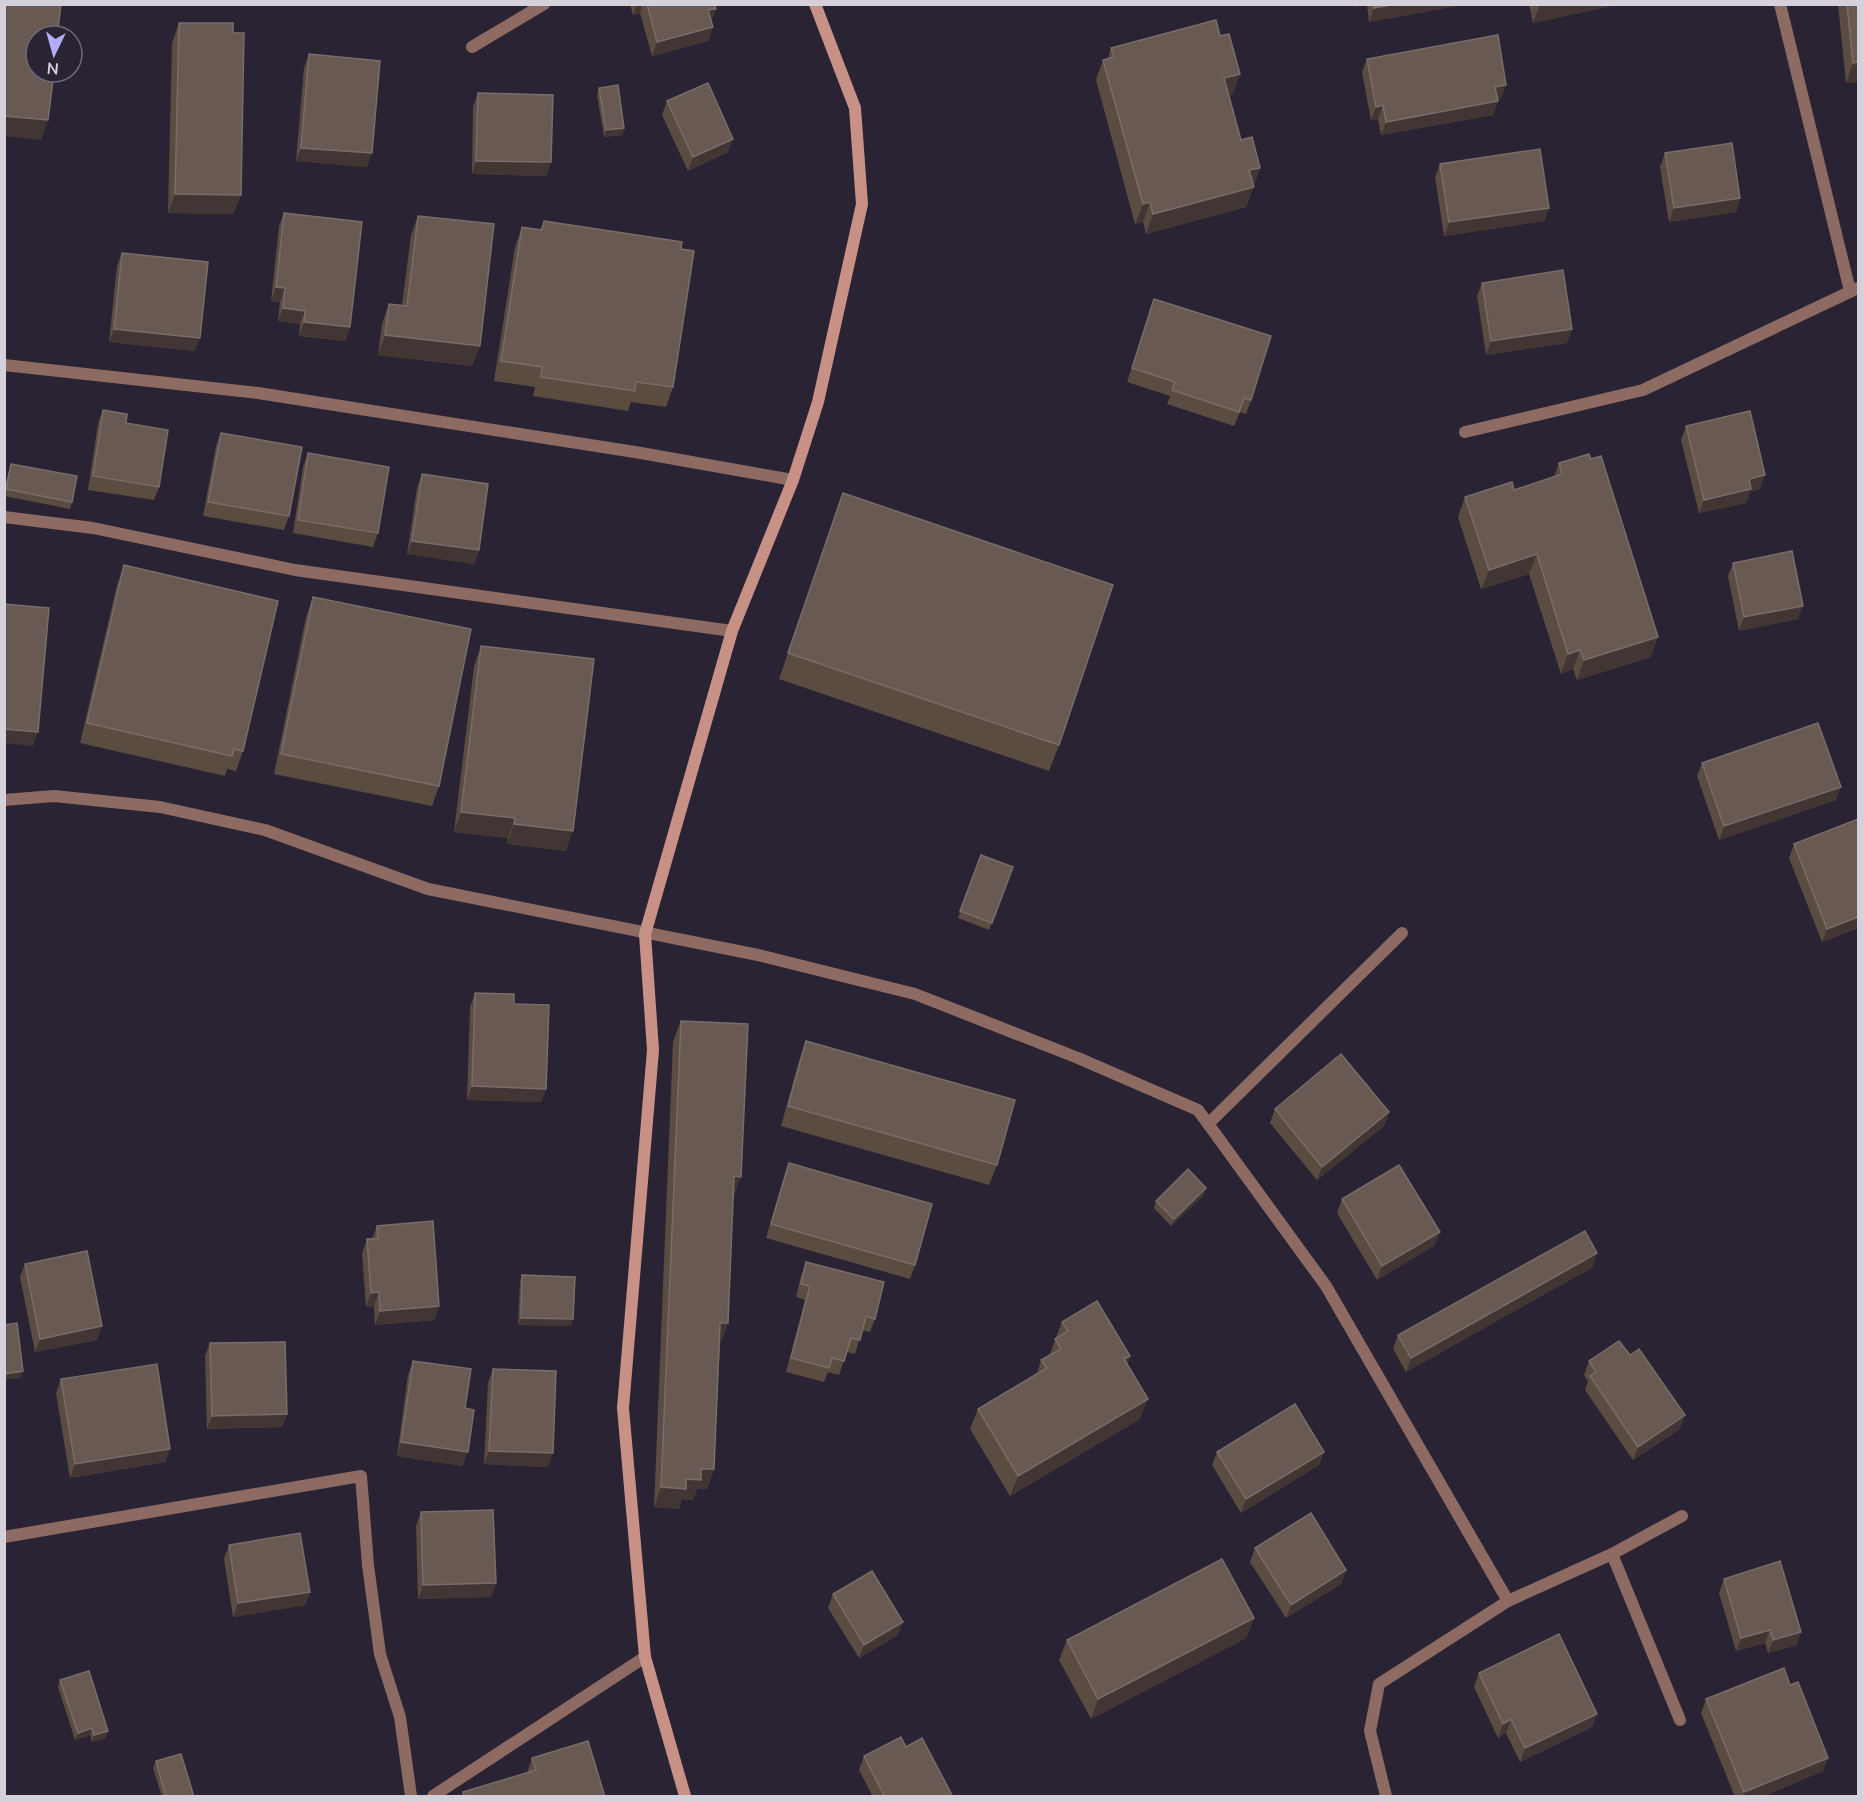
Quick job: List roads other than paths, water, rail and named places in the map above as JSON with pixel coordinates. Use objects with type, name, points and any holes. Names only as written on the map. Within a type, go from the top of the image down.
[{"type":"main road","points":[[685,1797],[645,1658],[623,1408],[653,1050],[645,934],[732,631],[793,480],[818,402],[862,204],[855,108],[814,4]]},
{"type":"street","points":[[472,47],[544,4]]},
{"type":"street","points":[[1465,432],[1643,390],[1854,289],[1780,4]]},
{"type":"street","points":[[4,365],[258,393],[640,453],[793,480]]},
{"type":"street","points":[[4,517],[93,528],[295,570],[732,631]]},
{"type":"street","points":[[4,800],[54,796],[160,807],[265,830],[428,888],[645,934],[758,955],[915,994],[1078,1058],[1198,1110],[1326,1286],[1508,1601]]},
{"type":"street","points":[[1208,1124],[1402,933]]},
{"type":"street","points":[[4,1537],[361,1476],[368,1565],[380,1654],[400,1717],[411,1797]]},
{"type":"street","points":[[1386,1797],[1370,1731],[1379,1684],[1508,1601],[1612,1554],[1682,1516]]},
{"type":"street","points":[[1612,1554],[1680,1720]]},
{"type":"street","points":[[433,1797],[645,1658]]}]
